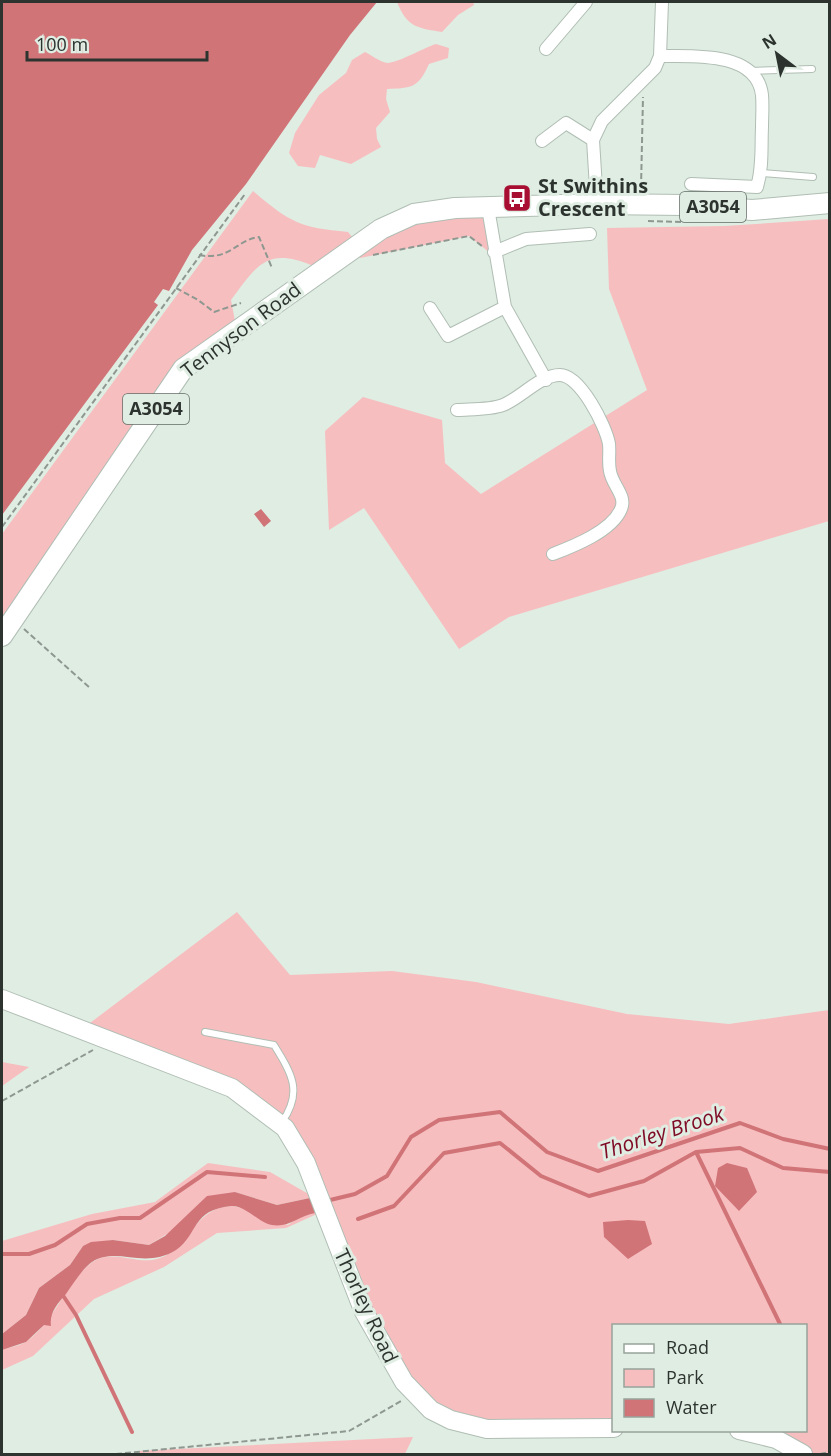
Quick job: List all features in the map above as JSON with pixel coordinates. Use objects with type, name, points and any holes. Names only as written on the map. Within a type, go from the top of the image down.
[{"type":"main road","name":"A3054","points":[[597,204],[752,210],[830,203]]},
{"type":"main road","name":"Tennyson Road","points":[[2,636],[183,369],[381,229],[414,214],[455,208],[597,204]]},
{"type":"main road","points":[[2,999],[232,1088],[280,1125]]},
{"type":"main road","name":"Thorley Road","points":[[280,1125],[296,1144],[363,1310],[396,1370],[413,1394],[430,1410],[473,1427],[505,1430],[612,1428]]},
{"type":"main road","points":[[744,1432],[776,1439],[803,1455]]},
{"type":"street","points":[[546,49],[586,2]]},
{"type":"street","points":[[597,204],[593,140],[602,121],[655,68],[660,56],[662,2]]},
{"type":"street","points":[[660,56],[724,59],[755,78],[762,93],[761,173],[757,187],[691,184]]},
{"type":"street","points":[[542,141],[566,123],[593,140]]},
{"type":"street","points":[[488,208],[505,307],[546,380]]},
{"type":"street","points":[[495,255],[526,239],[590,234]]},
{"type":"street","points":[[430,308],[448,336],[505,307]]},
{"type":"street","points":[[457,410],[502,405],[546,380],[560,375],[570,378],[596,410],[609,444],[610,472],[623,501],[619,513],[592,537],[553,554]]},
{"type":"lane","points":[[747,71],[812,69]]},
{"type":"lane","points":[[761,173],[813,177]]},
{"type":"lane","points":[[205,1032],[274,1045],[294,1085],[295,1096],[290,1110],[280,1125]]},
{"type":"path","points":[[641,204],[644,117],[642,83]]},
{"type":"path","points":[[2,527],[245,194]]},
{"type":"path","points":[[371,256],[469,236],[495,255]]},
{"type":"path","points":[[200,255],[209,257],[227,254],[252,238],[259,237],[272,268]]},
{"type":"path","points":[[176,288],[214,312],[241,303]]},
{"type":"path","points":[[13,620],[89,687]]},
{"type":"path","points":[[2,1101],[93,1050],[94,1035]]},
{"type":"path","points":[[116,1455],[349,1431],[413,1394]]},
{"type":"path","points":[[820,1455],[830,1452]]},
{"type":"green space","points":[[397,2],[473,2],[474,5],[458,15],[442,32],[414,25],[405,17]]},
{"type":"green space","points":[[436,44],[449,48],[448,58],[429,64],[421,78],[413,85],[387,89],[386,99],[390,112],[376,128],[377,139],[381,147],[351,164],[320,155],[315,168],[298,166],[289,153],[295,133],[319,95],[346,73],[352,60],[365,52],[387,63]]},
{"type":"green space","points":[[253,191],[276,210],[296,222],[348,232],[354,239],[314,266],[298,260],[275,259],[265,262],[249,276],[231,300],[235,321],[182,359],[2,621],[2,534]]},
{"type":"green space","points":[[488,208],[495,257],[469,236],[360,258],[350,250],[381,229]]},
{"type":"green space","points":[[829,219],[829,521],[509,617],[459,649],[364,508],[329,530],[325,431],[363,397],[442,420],[445,463],[481,494],[647,390],[609,289],[607,228],[725,226]]},
{"type":"green space","points":[[237,912],[290,975],[392,971],[476,982],[627,1014],[729,1024],[829,1010],[829,1454],[810,1454],[786,1433],[781,1432],[807,1432],[807,1324],[612,1324],[612,1420],[481,1425],[447,1413],[418,1390],[369,1309],[290,1125],[86,1026]]},
{"type":"green space","points":[[2,1062],[29,1067],[2,1086]]},
{"type":"green space","points":[[208,1163],[270,1172],[312,1196],[317,1214],[286,1228],[217,1233],[164,1267],[94,1299],[33,1356],[2,1370],[2,1350],[24,1343],[37,1333],[73,1282],[98,1259],[114,1257],[157,1259],[177,1247],[208,1213],[219,1208],[232,1206],[288,1225],[300,1216],[315,1212],[310,1198],[277,1205],[235,1192],[149,1245],[113,1240],[83,1246],[70,1265],[39,1288],[26,1315],[2,1334],[2,1241],[92,1214],[155,1202]]},
{"type":"green space","points":[[413,1437],[405,1454],[132,1454],[137,1451]]},
{"type":"water","points":[[2,2],[377,2],[350,35],[246,184],[192,250],[169,291],[163,289],[154,302],[158,305],[2,515]]},
{"type":"water","points":[[261,509],[271,521],[264,527],[254,514]]},
{"type":"water","points":[[727,1163],[747,1168],[757,1192],[739,1211],[715,1186],[718,1168]]},
{"type":"water","points":[[235,1192],[277,1205],[310,1198],[315,1213],[288,1223],[272,1225],[236,1206],[218,1208],[202,1217],[183,1244],[164,1256],[101,1258],[92,1262],[85,1269],[57,1305],[51,1317],[51,1326],[44,1325],[26,1342],[2,1350],[2,1334],[26,1315],[39,1288],[70,1265],[83,1246],[91,1242],[113,1240],[149,1245],[165,1236],[207,1196]]},
{"type":"water","points":[[645,1221],[652,1244],[628,1259],[604,1237],[603,1222]]},
{"type":"waterway","name":"Thorley Brook","points":[[326,1201],[355,1194],[387,1176],[411,1137],[439,1120],[500,1112],[547,1152],[598,1171],[740,1123],[783,1139],[830,1149]]},
{"type":"waterway","points":[[358,1219],[394,1206],[444,1153],[500,1143],[541,1176],[589,1196],[644,1181],[696,1152],[740,1148],[783,1168],[830,1172]]},
{"type":"waterway","points":[[696,1152],[780,1324]]},
{"type":"waterway","points":[[2,1254],[29,1254],[55,1245],[87,1224],[120,1218],[140,1218],[207,1172],[265,1177]]},
{"type":"waterway","points":[[62,1294],[76,1315],[132,1432]]},
{"type":"place","name":"St Swithins Crescent","points":[[517,198]]}]
